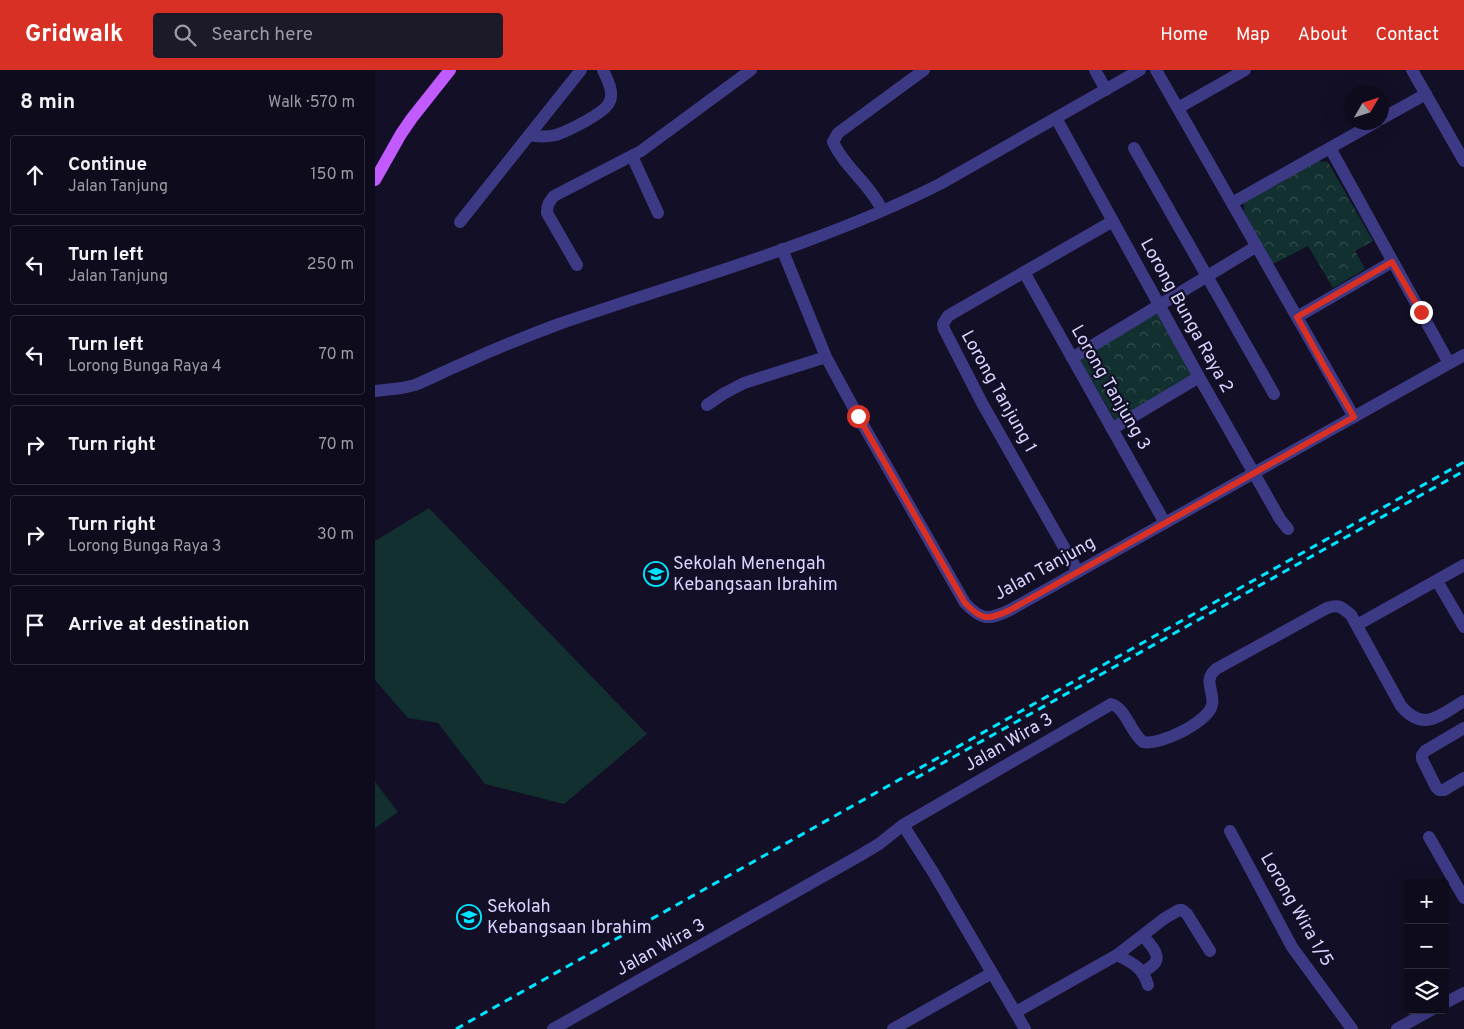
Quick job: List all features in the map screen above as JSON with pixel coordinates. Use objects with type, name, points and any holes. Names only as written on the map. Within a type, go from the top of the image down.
[{"type":"main road","points":[[375,180],[401,134],[449,70]]},
{"type":"street","points":[[460,222],[581,70]]},
{"type":"street","points":[[529,135],[537,137],[556,135],[599,114],[609,104],[611,97],[610,85],[603,70]]},
{"type":"street","points":[[882,210],[873,194],[839,153],[833,142],[839,133],[925,70]]},
{"type":"street","points":[[1095,70],[1106,90]]},
{"type":"street","points":[[375,391],[415,385],[495,349],[557,325],[672,288],[782,249],[882,210],[940,184],[1140,70]]},
{"type":"street","points":[[1156,70],[1354,417]]},
{"type":"street","points":[[1178,108],[1245,70]]},
{"type":"street","points":[[1412,70],[1464,161]]},
{"type":"street","points":[[577,264],[547,213],[549,201],[554,196],[632,156],[747,71]]},
{"type":"street","points":[[1389,115],[1426,94]]},
{"type":"street","name":"Lorong Bunga Raya 2","points":[[1056,118],[1253,473],[1288,529]]},
{"type":"street","points":[[1233,204],[1362,130]]},
{"type":"street","points":[[1452,139],[1464,133]]},
{"type":"street","points":[[1134,148],[1274,394]]},
{"type":"street","points":[[1330,148],[1449,363]]},
{"type":"street","points":[[632,156],[658,213]]},
{"type":"street","name":"Lorong Tanjung 1","points":[[1078,572],[982,403],[943,324],[948,316],[1113,221]]},
{"type":"street","points":[[1072,358],[1257,246]]},
{"type":"street","name":"Jalan Tanjung","points":[[782,249],[826,358],[965,603],[979,616],[995,617],[1010,610],[1464,355]]},
{"type":"street","points":[[1297,317],[1392,262]]},
{"type":"street","name":"Lorong Tanjung 3","points":[[1024,272],[1165,523]]},
{"type":"street","points":[[707,405],[744,383],[826,358]]},
{"type":"street","points":[[1112,429],[1199,377]]},
{"type":"street","points":[[1357,625],[1464,565]]},
{"type":"street","points":[[1437,581],[1464,627]]},
{"type":"street","name":"Jalan Wira 3","points":[[560,1027],[859,856],[879,844],[903,825],[1111,704],[1119,707],[1135,733],[1143,742],[1155,742],[1171,738],[1200,720],[1210,710],[1212,704],[1209,680],[1211,673],[1327,608],[1340,606],[1351,615],[1401,706],[1408,714],[1416,719],[1431,720],[1464,701]]},
{"type":"street","points":[[1464,728],[1425,751],[1421,759],[1439,790],[1444,790],[1464,778]]},
{"type":"street","points":[[903,825],[933,872],[1025,1029]]},
{"type":"street","name":"Lorong Wira 1/5","points":[[1230,831],[1292,947],[1352,1029]]},
{"type":"street","points":[[1429,837],[1464,898]]},
{"type":"street","points":[[1016,1012],[1117,955],[1173,911],[1182,910],[1187,914],[1210,951]]},
{"type":"street","points":[[1143,936],[1157,956],[1155,964],[1143,972]]},
{"type":"street","points":[[1117,955],[1128,960],[1143,972],[1148,985]]},
{"type":"street","points":[[893,1029],[992,972]]},
{"type":"street","points":[[1449,998],[1464,993]]},
{"type":"street","points":[[1397,1029],[1424,1014]]},
{"type":"green space","points":[[1318,161],[1328,162],[1373,241],[1355,251],[1365,269],[1333,288],[1308,246],[1273,264],[1244,212],[1244,203]]},
{"type":"green space","points":[[1158,313],[1193,376],[1116,422],[1079,358]]},
{"type":"green space","points":[[429,508],[647,734],[564,804],[485,784],[438,723],[408,718],[375,680],[375,541]]},
{"type":"green space","points":[[375,782],[398,812],[375,828]]},
{"type":"railway","points":[[456,1029],[1464,462]]},
{"type":"railway","points":[[916,778],[1464,471]]},
{"type":"place","name":"Sekolah Menengah Kebangsaan Ibrahim","points":[[656,574]]},
{"type":"place","name":"Sekolah Kebangsaan Ibrahim","points":[[469,917]]},
{"type":"route","points":[[858,416],[965,603],[979,616],[995,617],[1354,417],[1297,317],[1392,262],[1421,312]]}]
